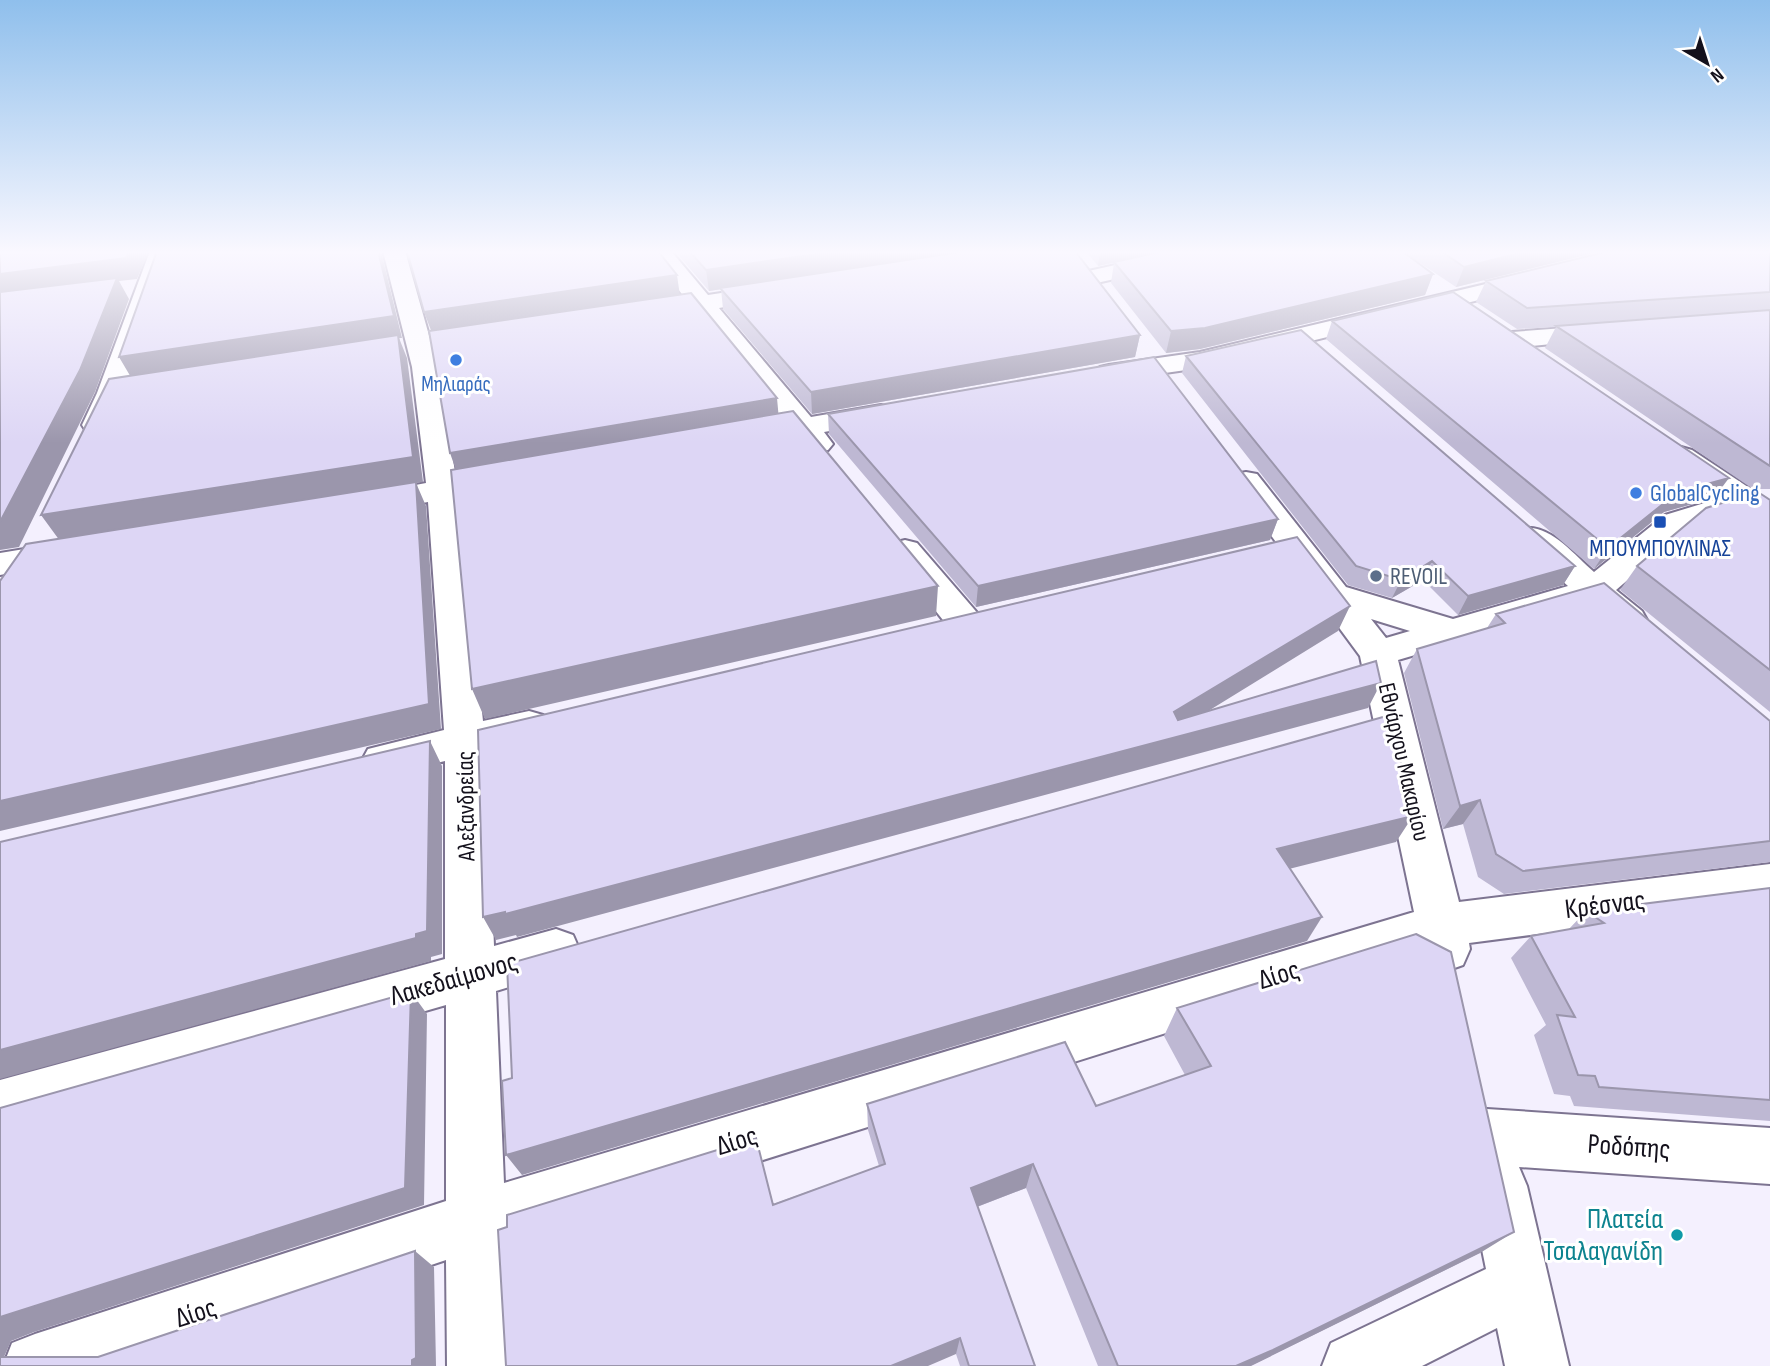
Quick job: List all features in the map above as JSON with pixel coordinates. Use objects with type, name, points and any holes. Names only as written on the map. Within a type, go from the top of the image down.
[{"type":"street","points":[[83,452],[125,391],[132,315]]},
{"type":"street","name":"Αλεξανδρείας","points":[[411,315],[425,367],[442,491],[465,741],[479,1366]]},
{"type":"street","points":[[712,315],[837,468]]},
{"type":"street","points":[[1084,377],[1200,360],[1391,315]]},
{"type":"street","points":[[1474,315],[1546,363]]},
{"type":"street","points":[[1494,328],[1634,331]]},
{"type":"street","points":[[1302,336],[1330,361]]},
{"type":"street","points":[[1141,341],[1183,396]]},
{"type":"street","points":[[723,441],[911,408]]},
{"type":"street","points":[[1658,441],[1762,506]]},
{"type":"street","name":"Εθνάρχου Μακαρίου","points":[[1232,461],[1280,551],[1334,595],[1378,653],[1375,723],[1441,925],[1455,991]]},
{"type":"street","points":[[346,506],[536,474]]},
{"type":"street","points":[[1378,653],[1594,590],[1676,522],[1702,512],[1762,506]]},
{"type":"street","points":[[1510,517],[1657,643]]},
{"type":"street","points":[[889,531],[967,625]]},
{"type":"street","points":[[6,576],[39,546],[101,547]]},
{"type":"street","points":[[1334,595],[1456,632]]},
{"type":"street","points":[[926,634],[1008,615]]},
{"type":"street","points":[[345,769],[560,719]]},
{"type":"street","name":"Κρέσνας","points":[[1441,925],[1770,884]]},
{"type":"street","name":"Δίος","points":[[35,1366],[475,1221],[1441,925]]},
{"type":"street","name":"Λακεδαίμονος","points":[[0,1107],[591,941]]},
{"type":"street","name":"Ροδόπης","points":[[1519,1285],[1483,1117],[1770,1156]]},
{"type":"street","points":[[1354,1366],[1519,1285],[1536,1366]]},
{"type":"building","points":[[0,315],[102,315],[80,370],[0,522]]},
{"type":"building","points":[[134,315],[394,316],[119,357]]},
{"type":"building","points":[[541,315],[709,315],[777,398],[450,453],[429,331]]},
{"type":"building","points":[[743,315],[1124,315],[1140,335],[811,392]]},
{"type":"building","points":[[1158,315],[1261,315],[1205,328],[1171,331]]},
{"type":"building","points":[[1358,315],[1487,315],[1729,478],[1678,492],[1608,548],[1332,321]]},
{"type":"building","points":[[1707,315],[1770,315],[1770,466],[1556,326]]},
{"type":"building","points":[[1301,330],[1575,566],[1468,596],[1432,561],[1401,580],[1356,566],[1186,356]]},
{"type":"building","points":[[398,335],[413,457],[41,515],[109,379]]},
{"type":"building","points":[[1154,357],[1278,519],[978,586],[828,414]]},
{"type":"building","points":[[793,411],[938,586],[472,689],[451,470]]},
{"type":"building","points":[[416,482],[429,704],[0,801],[0,581],[26,544]]},
{"type":"building","points":[[1758,492],[1770,500],[1770,670],[1637,566],[1706,508]]},
{"type":"building","points":[[1297,537],[1350,606],[1174,712],[1178,720],[1376,661],[1381,683],[505,914],[483,917],[478,730]]},
{"type":"building","points":[[1604,583],[1770,721],[1770,841],[1523,871],[1496,854],[1480,800],[1460,806],[1417,649],[1505,623],[1496,614]]},
{"type":"building","points":[[1390,715],[1413,816],[1277,849],[1322,917],[506,1155],[502,1081],[512,1078],[507,964]]},
{"type":"building","points":[[430,741],[427,931],[416,934],[416,938],[0,1050],[0,842]]},
{"type":"building","points":[[1770,888],[1770,1100],[1599,1087],[1595,1076],[1578,1075],[1557,1015],[1575,1017],[1531,936],[1604,923],[1586,911]]},
{"type":"building","points":[[1416,934],[1451,952],[1514,1232],[1273,1350],[1236,1366],[1118,1366],[1033,1164],[971,1188],[1035,1366],[969,1366],[960,1338],[891,1366],[506,1366],[498,1230],[507,1227],[507,1215],[756,1138],[773,1205],[885,1164],[867,1104],[1065,1042],[1096,1106],[1211,1066],[1177,1008]]},
{"type":"building","points":[[411,992],[405,1188],[0,1317],[0,1108]]},
{"type":"building","points":[[415,1251],[416,1358],[412,1360],[412,1366],[0,1366],[0,1357],[98,1357]]},
{"type":"place","name":"Μηλιαράς","points":[[456,360]]},
{"type":"place","name":"GlobalCycling","points":[[1636,493]]},
{"type":"place","name":"ΜΠΟΥΜΠΟΥΛΙΝΑΣ","points":[[1660,522]]},
{"type":"place","name":"REVOIL","points":[[1376,576]]},
{"type":"place","name":"Πλατεία Τσαλαγανίδη","points":[[1677,1235]]}]
